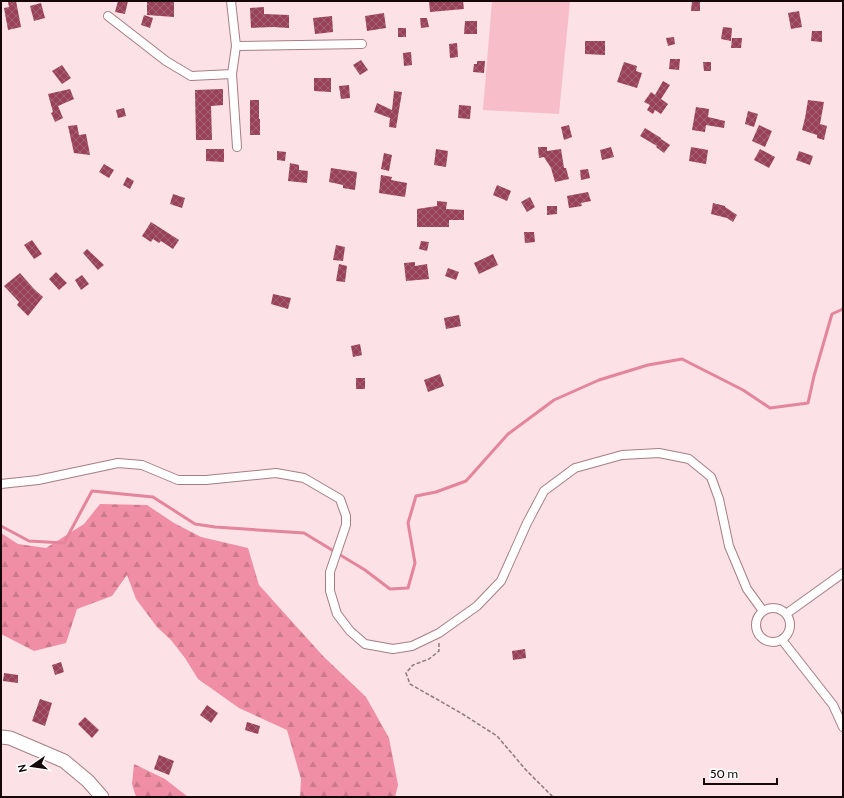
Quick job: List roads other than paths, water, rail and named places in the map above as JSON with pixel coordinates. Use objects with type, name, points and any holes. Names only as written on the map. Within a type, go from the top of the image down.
[{"type":"main road","points":[[1,737],[10,738],[64,761],[88,781],[102,797]]},
{"type":"street","points":[[231,1],[236,46],[232,74],[237,147]]},
{"type":"street","points":[[108,16],[166,61],[191,76],[232,74]]},
{"type":"street","points":[[236,46],[362,44]]},
{"type":"street","points":[[1,484],[38,480],[118,464],[142,465],[178,480],[206,480],[276,473],[304,478],[340,499],[346,516],[346,525],[330,572],[330,591],[337,614],[350,631],[365,644],[393,649],[412,646],[439,634],[477,606],[501,581],[527,522],[544,491],[575,468],[622,455],[659,454],[688,459],[711,477],[719,499],[729,546],[747,589],[762,611]]},
{"type":"street","points":[[786,614],[843,573]]},
{"type":"street","points":[[773,608],[779,609],[786,614],[790,622],[790,627],[788,633],[782,640],[775,643],[764,640],[760,637],[755,626],[758,615],[762,611],[773,608]]},
{"type":"street","points":[[782,640],[832,705],[843,727]]},
{"type":"waterway","points":[[1,526],[29,541],[64,543],[92,491],[153,497],[195,524],[215,527],[304,533],[365,570],[390,589],[408,588],[415,563],[408,523],[416,496],[436,492],[466,481],[508,434],[554,400],[599,380],[648,365],[682,359],[743,390],[770,408],[808,403],[814,376],[832,314],[843,309]]}]
